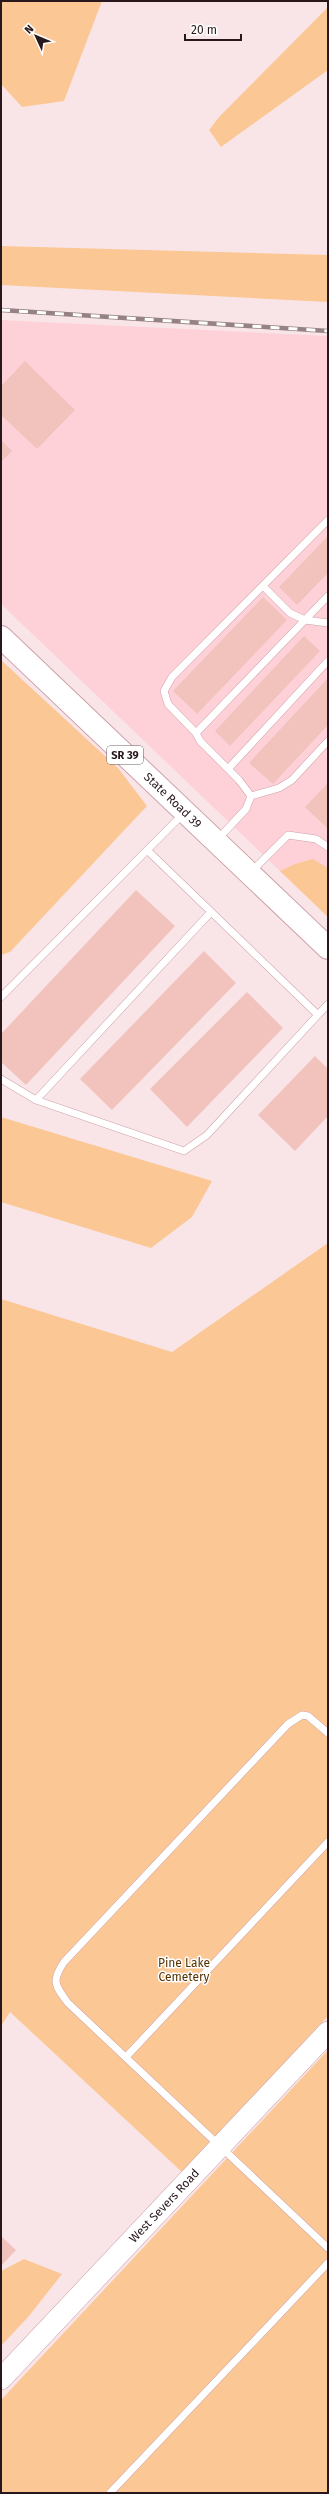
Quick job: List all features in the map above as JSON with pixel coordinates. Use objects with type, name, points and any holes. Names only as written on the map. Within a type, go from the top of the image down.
[{"type":"main road","name":"State Road 39","points":[[1,637],[328,948]]},
{"type":"street","name":"West Severs Road","points":[[1,2379],[328,2032]]},
{"type":"lane","points":[[251,796],[228,769],[200,741],[196,733],[168,704],[164,691],[172,677],[328,520]]},
{"type":"lane","points":[[263,586],[290,613],[305,620],[328,623]]},
{"type":"lane","points":[[196,733],[328,596]]},
{"type":"lane","points":[[228,769],[328,661]]},
{"type":"lane","points":[[251,796],[279,788],[292,780],[328,742]]},
{"type":"lane","points":[[215,842],[246,810],[251,796]]},
{"type":"lane","points":[[1,997],[184,812]]},
{"type":"lane","points":[[250,874],[288,835],[316,839],[328,847]]},
{"type":"lane","points":[[147,850],[318,1015]]},
{"type":"lane","points":[[36,1100],[211,912]]},
{"type":"lane","points":[[1,1079],[36,1100],[184,1151],[207,1135],[328,1004]]},
{"type":"lane","points":[[328,1733],[308,1716],[302,1715],[288,1724],[64,1962],[56,1973],[56,1988],[68,2003],[328,2248]]},
{"type":"lane","points":[[126,2058],[328,1842]]},
{"type":"lane","points":[[110,2493],[328,2263]]},
{"type":"shaded area","points":[[1,320],[328,336],[328,917],[1,604]]},
{"type":"green space","points":[[1,1],[102,1],[64,101],[22,107],[1,84]]},
{"type":"green space","points":[[328,7],[328,70],[221,147],[209,130],[220,116]]},
{"type":"green space","points":[[1,246],[328,255],[328,302],[1,285]]},
{"type":"green space","points":[[1,660],[118,768],[147,806],[10,952],[1,955]]},
{"type":"green space","points":[[313,859],[328,868],[328,917],[280,871],[295,864]]},
{"type":"green space","points":[[1,1117],[212,1181],[192,1217],[151,1248],[1,1202]]},
{"type":"green space","name":"Pine Lake Cemetery","points":[[328,1243],[328,2016],[183,2173],[10,2012],[1,2026],[1,1299],[172,1352]]},
{"type":"green space","points":[[328,2050],[328,2493],[1,2493],[1,2400]]},
{"type":"green space","points":[[24,2259],[62,2274],[29,2316],[1,2346],[1,2271]]},
{"type":"building","points":[[25,361],[75,410],[37,449],[1,415],[1,386]]},
{"type":"building","points":[[1,440],[12,451],[1,462]]},
{"type":"building","points":[[328,536],[328,573],[297,605],[279,587]]},
{"type":"building","points":[[263,597],[287,620],[197,714],[173,691]]},
{"type":"building","points":[[304,636],[320,651],[230,746],[215,731]]},
{"type":"building","points":[[328,678],[328,725],[273,784],[249,763]]},
{"type":"building","points":[[328,783],[328,829],[305,807]]},
{"type":"building","points":[[136,890],[175,926],[26,1085],[1,1062],[1,1034]]},
{"type":"building","points":[[204,951],[236,983],[112,1110],[80,1079]]},
{"type":"building","points":[[247,992],[283,1028],[187,1127],[150,1089]]},
{"type":"building","points":[[315,1056],[328,1069],[328,1116],[295,1151],[258,1115]]},
{"type":"building","points":[[1,2236],[16,2250],[1,2266]]},
{"type":"railway","points":[[1,310],[328,331]]}]
